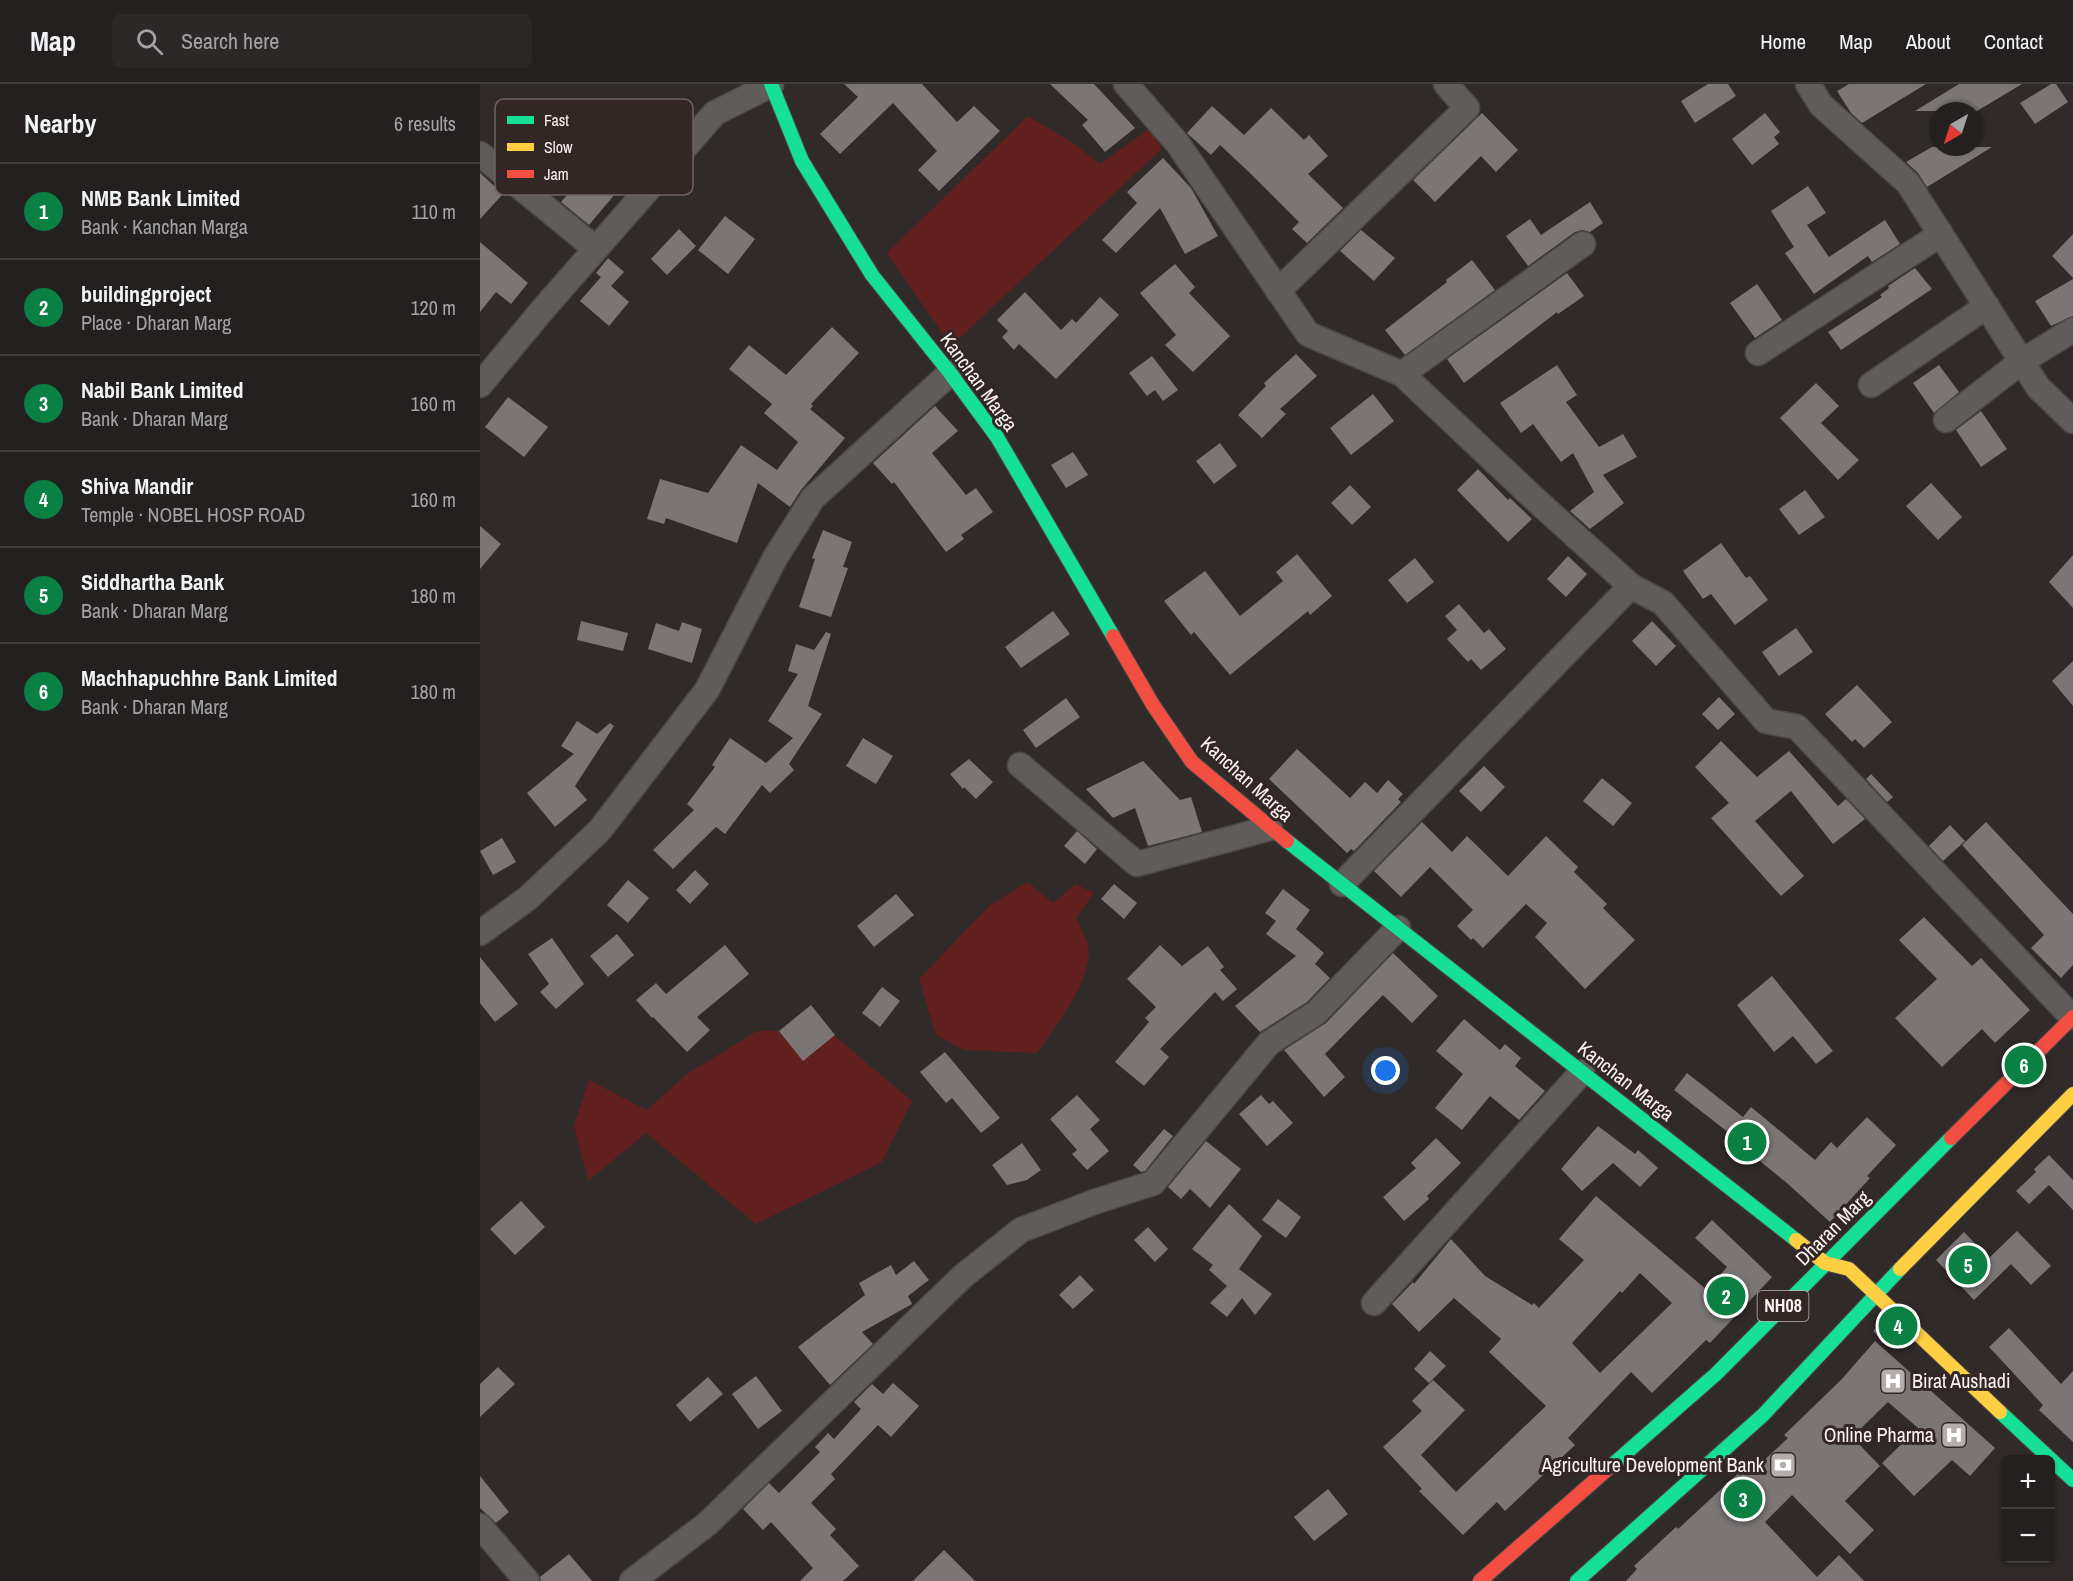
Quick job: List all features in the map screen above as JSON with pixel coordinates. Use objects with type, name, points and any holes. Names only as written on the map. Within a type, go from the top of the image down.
[{"type":"main road","name":"Kanchan Marga","points":[[771,84],[802,161],[872,275],[950,373],[997,437],[1152,705],[1192,762],[1270,828],[1825,1263],[1849,1269],[2073,1480]]},
{"type":"main road","name":"Dharan Marg","points":[[1480,1581],[1716,1374],[2073,1017]]},
{"type":"main road","points":[[1576,1581],[1763,1414],[1856,1314],[2073,1095]]},
{"type":"street","points":[[693,138],[715,113],[771,84]]},
{"type":"street","points":[[1126,84],[1178,144],[1308,334],[1402,374],[1631,586],[1663,603],[1766,721],[1797,727],[2073,1017]]},
{"type":"street","points":[[1278,291],[1467,108],[1446,84]]},
{"type":"street","points":[[1808,84],[1821,105],[1908,183],[2038,387],[2073,421]]},
{"type":"street","points":[[480,154],[495,166]]},
{"type":"street","points":[[530,195],[596,249]]},
{"type":"street","points":[[480,385],[643,195]]},
{"type":"street","points":[[1758,353],[1941,234]]},
{"type":"street","points":[[1402,374],[1583,244]]},
{"type":"street","points":[[1871,385],[1987,306]]},
{"type":"street","points":[[1946,420],[2022,361],[2073,330]]},
{"type":"street","points":[[480,933],[528,898],[600,830],[706,690],[775,558],[813,498],[950,373]]},
{"type":"street","points":[[1342,884],[1631,586]]},
{"type":"street","points":[[1020,765],[1137,864],[1270,828]]},
{"type":"street","points":[[632,1581],[707,1524],[963,1276],[1021,1230],[1153,1183],[1269,1043],[1316,1013],[1398,928]]},
{"type":"street","points":[[1374,1302],[1582,1072]]},
{"type":"street","points":[[480,1526],[527,1581]]},
{"type":"shaded area","points":[[1028,116],[1073,143],[1100,164],[1150,128],[1162,149],[951,346],[887,253]]},
{"type":"shaded area","points":[[1028,882],[1053,903],[1076,884],[1094,893],[1076,918],[1089,949],[1083,979],[1069,1006],[1037,1053],[964,1050],[936,1035],[919,979],[990,905]]},
{"type":"shaded area","points":[[757,1031],[830,1032],[912,1101],[882,1162],[756,1224],[646,1133],[588,1181],[574,1126],[589,1080],[647,1110],[687,1074]]},
{"type":"building","points":[[844,84],[922,84],[957,122],[974,106],[1000,131],[939,191],[918,170],[937,151],[893,103],[840,154],[820,134],[858,97]]},
{"type":"building","points":[[1050,84],[1094,84],[1135,128],[1105,152],[1082,125],[1088,120]]},
{"type":"building","points":[[1708,84],[1728,84],[1736,96],[1695,123],[1681,101]]},
{"type":"building","points":[[1849,84],[1926,84],[1862,123],[1851,113],[1837,91]]},
{"type":"building","points":[[1959,84],[2022,84],[1983,107],[1983,102],[1930,102]]},
{"type":"building","points":[[2051,84],[2056,84],[2068,102],[2035,124],[2020,103]]},
{"type":"building","points":[[1929,102],[1929,111],[1915,111]]},
{"type":"building","points":[[1212,106],[1244,135],[1271,108],[1304,140],[1309,135],[1328,156],[1308,174],[1343,208],[1307,243],[1292,229],[1299,222],[1220,145],[1211,155],[1187,133]]},
{"type":"building","points":[[1482,113],[1518,150],[1496,172],[1481,156],[1435,202],[1413,180]]},
{"type":"building","points":[[1765,113],[1780,132],[1774,137],[1779,144],[1752,165],[1732,139]]},
{"type":"building","points":[[1983,147],[1992,147],[1983,153]]},
{"type":"building","points":[[1929,149],[1929,156],[1977,156],[1927,187],[1918,173],[1906,162]]},
{"type":"building","points":[[1163,158],[1191,188],[1218,236],[1185,254],[1160,208],[1116,253],[1102,240],[1137,203],[1127,192]]},
{"type":"building","points":[[480,173],[495,187],[495,195],[502,195],[480,219]]},
{"type":"building","points":[[1808,186],[1826,213],[1807,225],[1829,257],[1885,220],[1900,244],[1872,262],[1868,256],[1814,294],[1785,253],[1794,247],[1771,211]]},
{"type":"building","points":[[567,195],[614,195],[589,225],[561,202]]},
{"type":"building","points":[[1590,202],[1603,223],[1590,232],[1582,230],[1575,232],[1528,266],[1506,236],[1530,219],[1541,235]]},
{"type":"building","points":[[725,216],[755,239],[728,274],[698,250]]},
{"type":"building","points":[[679,229],[696,246],[667,275],[651,259]]},
{"type":"building","points":[[1361,230],[1395,258],[1374,281],[1340,251]]},
{"type":"building","points":[[2073,234],[2073,278],[2052,256]]},
{"type":"building","points":[[480,242],[528,283],[511,304],[496,292],[480,312]]},
{"type":"building","points":[[608,258],[624,272],[611,286],[629,302],[609,326],[580,301],[601,277],[596,273]]},
{"type":"building","points":[[1472,260],[1495,290],[1405,355],[1385,330]]},
{"type":"building","points":[[1175,264],[1195,287],[1189,293],[1230,336],[1193,372],[1165,345],[1176,335],[1140,293]]},
{"type":"building","points":[[1915,268],[1932,289],[1841,350],[1828,332],[1882,297],[1880,295],[1889,288],[1888,286]]},
{"type":"building","points":[[1567,273],[1584,296],[1558,314],[1557,312],[1464,383],[1447,359]]},
{"type":"building","points":[[2073,279],[2073,316],[2051,326],[2035,301]]},
{"type":"building","points":[[1757,284],[1782,320],[1755,338],[1730,303]]},
{"type":"building","points":[[1025,292],[1061,330],[1072,319],[1076,323],[1100,297],[1119,315],[1056,379],[1019,344],[1014,350],[1002,337],[1008,331],[997,320]]},
{"type":"building","points":[[832,327],[859,353],[811,404],[813,406],[810,409],[845,438],[801,490],[790,507],[758,483],[737,543],[666,518],[664,524],[647,519],[660,479],[708,493],[741,445],[777,470],[798,442],[764,413],[772,404],[729,369],[749,345],[786,375]]},
{"type":"building","points":[[1296,354],[1317,376],[1280,409],[1286,414],[1262,438],[1238,415],[1266,386],[1264,383]]},
{"type":"building","points":[[1152,356],[1178,390],[1163,401],[1155,390],[1147,396],[1129,373]]},
{"type":"building","points":[[1557,365],[1577,395],[1566,402],[1599,447],[1623,434],[1637,457],[1603,475],[1624,503],[1590,529],[1570,511],[1594,492],[1573,453],[1561,462],[1533,424],[1521,433],[1500,403]]},
{"type":"building","points":[[1939,365],[1959,392],[1934,413],[1913,383]]},
{"type":"building","points":[[1816,383],[1839,406],[1821,423],[1859,460],[1838,480],[1780,418]]},
{"type":"building","points":[[1373,394],[1394,421],[1351,455],[1330,428]]},
{"type":"building","points":[[508,397],[548,427],[524,457],[485,427]]},
{"type":"building","points":[[935,406],[958,431],[932,453],[966,495],[976,488],[993,512],[961,535],[964,539],[946,552],[894,482],[892,484],[873,463]]},
{"type":"building","points":[[1981,411],[2007,449],[1981,467],[1956,430]]},
{"type":"building","points":[[1220,443],[1237,466],[1214,484],[1196,461]]},
{"type":"building","points":[[1073,452],[1088,475],[1066,488],[1051,465]]},
{"type":"building","points":[[1478,469],[1508,500],[1510,498],[1532,519],[1508,542],[1457,490]]},
{"type":"building","points":[[1931,483],[1962,517],[1938,540],[1906,506]]},
{"type":"building","points":[[1350,485],[1371,507],[1352,525],[1331,503]]},
{"type":"building","points":[[1805,490],[1825,517],[1799,535],[1779,509]]},
{"type":"building","points":[[480,526],[501,544],[480,569]]},
{"type":"building","points":[[823,530],[852,542],[843,567],[848,568],[831,617],[799,607],[815,559],[812,558]]},
{"type":"building","points":[[1721,543],[1746,578],[1750,576],[1768,600],[1735,625],[1711,594],[1703,599],[1683,571]]},
{"type":"building","points":[[1297,554],[1332,596],[1310,615],[1308,611],[1230,675],[1194,632],[1191,635],[1164,601],[1205,571],[1240,616],[1283,581],[1276,572]]},
{"type":"building","points":[[2073,555],[2073,608],[2049,582]]},
{"type":"building","points":[[1568,556],[1587,574],[1566,597],[1547,579]]},
{"type":"building","points":[[1415,558],[1434,582],[1407,603],[1388,580]]},
{"type":"building","points":[[1459,604],[1484,633],[1489,629],[1506,649],[1481,670],[1471,659],[1468,662],[1447,639],[1457,630],[1445,616]]},
{"type":"building","points":[[1053,611],[1070,634],[1021,668],[1005,647]]},
{"type":"building","points":[[581,621],[628,633],[623,651],[577,640]]},
{"type":"building","points":[[1652,621],[1676,646],[1656,666],[1632,641]]},
{"type":"building","points":[[682,622],[702,629],[692,663],[648,649],[656,623],[679,631]]},
{"type":"building","points":[[1796,628],[1813,652],[1779,676],[1762,652]]},
{"type":"building","points":[[826,632],[831,634],[808,706],[822,714],[789,764],[794,770],[770,793],[762,785],[725,834],[716,827],[673,869],[653,850],[694,810],[687,804],[715,767],[712,765],[730,738],[766,763],[793,738],[768,721],[798,674],[788,671],[796,644],[814,650]]},
{"type":"building","points":[[2073,661],[2073,706],[2052,681]]},
{"type":"building","points":[[1857,685],[1892,722],[1864,748],[1855,739],[1852,742],[1825,714]]},
{"type":"building","points":[[1719,697],[1735,714],[1718,730],[1702,714]]},
{"type":"building","points":[[1066,698],[1080,717],[1036,748],[1023,730]]},
{"type":"building","points":[[577,721],[597,734],[610,723],[614,726],[575,786],[587,800],[555,827],[527,793],[574,754],[561,746]]},
{"type":"building","points":[[863,738],[893,756],[876,784],[846,766]]},
{"type":"building","points":[[1721,741],[1757,777],[1789,751],[1838,806],[1846,799],[1865,819],[1833,844],[1791,791],[1755,821],[1804,876],[1781,896],[1711,818],[1729,803],[1695,767]]},
{"type":"building","points":[[1297,749],[1350,798],[1365,782],[1377,793],[1388,780],[1403,794],[1398,799],[1401,802],[1354,851],[1351,849],[1347,853],[1269,779]]},
{"type":"building","points":[[969,759],[993,782],[976,799],[964,787],[963,789],[950,774]]},
{"type":"building","points":[[1143,761],[1180,800],[1191,797],[1202,832],[1148,846],[1135,808],[1113,818],[1086,789]]},
{"type":"building","points":[[1484,766],[1505,787],[1481,812],[1459,791]]},
{"type":"building","points":[[1871,774],[1893,797],[1887,802],[1866,779]]},
{"type":"building","points":[[1602,778],[1632,803],[1613,826],[1583,801]]},
{"type":"building","points":[[1422,822],[1452,852],[1467,836],[1508,876],[1546,836],[1578,867],[1574,872],[1607,904],[1603,908],[1635,940],[1585,989],[1535,937],[1547,923],[1526,904],[1483,948],[1457,926],[1473,910],[1430,867],[1401,897],[1374,871]]},
{"type":"building","points":[[1986,822],[2073,914],[2073,965],[2061,978],[2031,948],[2044,935],[1962,845]]},
{"type":"building","points":[[1950,825],[1965,841],[1943,861],[1929,846]]},
{"type":"building","points":[[1077,831],[1097,849],[1085,864],[1064,846]]},
{"type":"building","points":[[502,838],[516,862],[493,875],[480,851]]},
{"type":"building","points":[[695,870],[709,884],[690,904],[676,890]]},
{"type":"building","points":[[628,880],[649,898],[628,923],[607,905]]},
{"type":"building","points":[[1114,884],[1137,903],[1124,919],[1101,899]]},
{"type":"building","points":[[1283,889],[1310,910],[1296,929],[1324,953],[1315,964],[1330,978],[1307,1002],[1260,1032],[1235,1006],[1296,956],[1266,934],[1276,921],[1265,913]]},
{"type":"building","points":[[896,894],[914,915],[874,947],[857,926]]},
{"type":"building","points":[[1924,917],[1972,966],[1981,958],[2030,1010],[1995,1043],[1982,1029],[1942,1067],[1895,1018],[1937,979],[1899,940]]},
{"type":"building","points":[[617,934],[634,955],[608,977],[590,956]]},
{"type":"building","points":[[552,938],[584,984],[556,1009],[540,992],[549,984],[528,954]]},
{"type":"building","points":[[725,945],[749,974],[697,1017],[710,1030],[687,1052],[636,1000],[656,983],[666,994]]},
{"type":"building","points":[[1160,945],[1182,966],[1208,946],[1224,967],[1220,970],[1237,989],[1223,1001],[1215,992],[1160,1049],[1169,1057],[1144,1086],[1115,1062],[1149,1022],[1145,1018],[1156,1007],[1127,979]]},
{"type":"building","points":[[1393,953],[1438,996],[1412,1023],[1383,995],[1325,1054],[1345,1077],[1324,1097],[1284,1050],[1326,1023]]},
{"type":"building","points":[[480,957],[518,1004],[495,1022],[480,1003]]},
{"type":"building","points":[[1772,976],[1833,1051],[1816,1064],[1793,1036],[1774,1052],[1737,1005]]},
{"type":"building","points":[[882,987],[900,1001],[880,1027],[862,1013]]},
{"type":"building","points":[[811,1005],[835,1035],[803,1061],[779,1031]]},
{"type":"building","points":[[1464,1019],[1500,1050],[1505,1044],[1521,1058],[1515,1066],[1545,1091],[1519,1120],[1490,1096],[1462,1130],[1435,1108],[1463,1074],[1436,1051]]},
{"type":"building","points":[[945,1052],[1000,1118],[981,1133],[952,1098],[946,1103],[920,1072]]},
{"type":"building","points":[[1687,1073],[1743,1117],[1751,1107],[1815,1160],[1831,1142],[1837,1148],[1867,1117],[1896,1145],[1867,1176],[1870,1178],[1830,1222],[1728,1135],[1729,1133],[1674,1090]]},
{"type":"building","points":[[1077,1095],[1100,1120],[1090,1129],[1109,1151],[1087,1170],[1072,1154],[1077,1150],[1050,1119]]},
{"type":"building","points":[[1261,1095],[1269,1104],[1273,1101],[1293,1123],[1267,1146],[1239,1114]]},
{"type":"building","points":[[1598,1126],[1635,1154],[1638,1150],[1658,1168],[1640,1187],[1613,1163],[1582,1191],[1561,1169]]},
{"type":"building","points":[[1164,1129],[1173,1136],[1145,1171],[1141,1172],[1133,1165]]},
{"type":"building","points":[[1436,1138],[1461,1163],[1427,1196],[1429,1199],[1404,1221],[1383,1197],[1416,1168],[1411,1163]]},
{"type":"building","points":[[1206,1141],[1241,1169],[1210,1208],[1190,1189],[1181,1199],[1168,1187]]},
{"type":"building","points":[[1022,1143],[1041,1170],[1027,1180],[1007,1185],[992,1165]]},
{"type":"building","points":[[2049,1155],[2073,1180],[2073,1210],[2049,1185],[2029,1204],[2016,1191],[2036,1172],[2034,1169]]},
{"type":"building","points":[[1596,1196],[1707,1290],[1727,1267],[1695,1238],[1712,1220],[1772,1277],[1710,1343],[1706,1340],[1652,1393],[1631,1372],[1568,1438],[1575,1445],[1505,1511],[1497,1502],[1463,1535],[1419,1491],[1422,1489],[1383,1447],[1422,1411],[1412,1401],[1433,1380],[1465,1410],[1421,1455],[1456,1492],[1546,1406],[1489,1352],[1501,1339],[1454,1298],[1419,1332],[1392,1304],[1413,1282],[1414,1284],[1451,1239],[1485,1276],[1539,1308],[1584,1260],[1559,1239]],"holes":[[[1640,1273],[1672,1303],[1600,1373],[1572,1343],[1620,1291],[1622,1293]]]},
{"type":"building","points":[[1278,1199],[1301,1217],[1286,1238],[1262,1220]]},
{"type":"building","points":[[521,1201],[545,1227],[515,1255],[490,1229]]},
{"type":"building","points":[[1229,1204],[1262,1236],[1239,1269],[1272,1294],[1255,1315],[1242,1298],[1227,1317],[1210,1303],[1227,1286],[1209,1270],[1213,1265],[1192,1249]]},
{"type":"building","points":[[1148,1227],[1168,1249],[1155,1262],[1134,1240]]},
{"type":"building","points":[[2017,1231],[2051,1266],[2031,1285],[2011,1264],[1974,1300],[1936,1260],[1964,1232],[1989,1258]]},
{"type":"building","points":[[914,1261],[929,1280],[908,1296],[912,1304],[862,1332],[873,1344],[830,1385],[798,1347],[865,1295],[859,1283],[891,1265],[896,1275]]},
{"type":"building","points":[[1080,1275],[1094,1290],[1073,1309],[1059,1295]]},
{"type":"building","points":[[1880,1324],[1894,1337],[1888,1344],[1873,1331]]},
{"type":"building","points":[[2009,1328],[2061,1384],[2073,1371],[2073,1442],[2039,1410],[2043,1405],[1989,1347]]},
{"type":"building","points":[[1875,1341],[1995,1448],[1970,1476],[1952,1460],[1914,1496],[1882,1463],[1918,1428],[1888,1402],[1852,1437],[1880,1466],[1845,1501],[1874,1530],[1850,1554],[1792,1495],[1765,1522],[1817,1577],[1839,1555],[1864,1581],[1626,1581],[1637,1569],[1634,1566],[1676,1527],[1678,1529],[1744,1468],[1749,1474],[1788,1438],[1784,1435],[1841,1380]]},
{"type":"building","points":[[1430,1351],[1446,1366],[1429,1383],[1414,1369]]},
{"type":"building","points":[[498,1367],[515,1384],[480,1417],[480,1384]]},
{"type":"building","points":[[756,1376],[782,1411],[758,1429],[732,1394]]},
{"type":"building","points":[[708,1377],[723,1394],[690,1422],[676,1405]]},
{"type":"building","points":[[893,1383],[919,1406],[891,1437],[878,1425],[831,1474],[835,1479],[811,1503],[836,1529],[830,1535],[859,1566],[843,1581],[800,1581],[813,1568],[771,1522],[763,1530],[743,1509],[769,1483],[779,1493],[820,1452],[815,1447],[828,1433],[834,1439],[861,1409],[854,1402],[872,1384],[883,1394]]},
{"type":"building","points":[[480,1476],[509,1512],[496,1523],[480,1508]]},
{"type":"building","points":[[1328,1489],[1348,1514],[1314,1541],[1294,1517]]},
{"type":"building","points":[[944,1550],[975,1581],[913,1581]]},
{"type":"building","points":[[569,1554],[592,1581],[541,1581],[540,1577]]},
{"type":"traffic: fast","points":[[771,84],[802,161],[872,275],[950,373],[997,437],[1113,636]]},
{"type":"traffic: fast","points":[[1287,841],[1796,1240]]},
{"type":"traffic: fast","points":[[1610,1467],[1716,1374],[1951,1138]]},
{"type":"traffic: fast","points":[[1577,1581],[1763,1415],[1900,1269]]},
{"type":"traffic: fast","points":[[2000,1412],[2073,1480]]},
{"type":"traffic: slow","points":[[1900,1269],[2073,1094]]},
{"type":"traffic: slow","points":[[1796,1240],[1825,1263],[1849,1269],[2000,1412]]},
{"type":"traffic: jam","points":[[1113,636],[1153,705],[1192,762],[1287,841]]},
{"type":"traffic: jam","points":[[1951,1138],[2073,1017]]},
{"type":"traffic: jam","points":[[1480,1581],[1610,1467]]},
{"type":"place","name":"Machhapuchhre Bank Limited","points":[[2024,1065]]},
{"type":"place","name":"NMB Bank Limited","points":[[1747,1142]]},
{"type":"place","name":"Siddhartha Bank","points":[[1968,1265]]},
{"type":"place","name":"buildingproject","points":[[1726,1296]]},
{"type":"place","name":"Shiva Mandir","points":[[1898,1326]]},
{"type":"place","name":"Birat Aushadi","points":[[1893,1381]]},
{"type":"place","name":"Online Pharma","points":[[1954,1435]]},
{"type":"place","name":"Agriculture Development Bank","points":[[1783,1465]]},
{"type":"place","name":"Nabil Bank Limited","points":[[1743,1499]]}]
